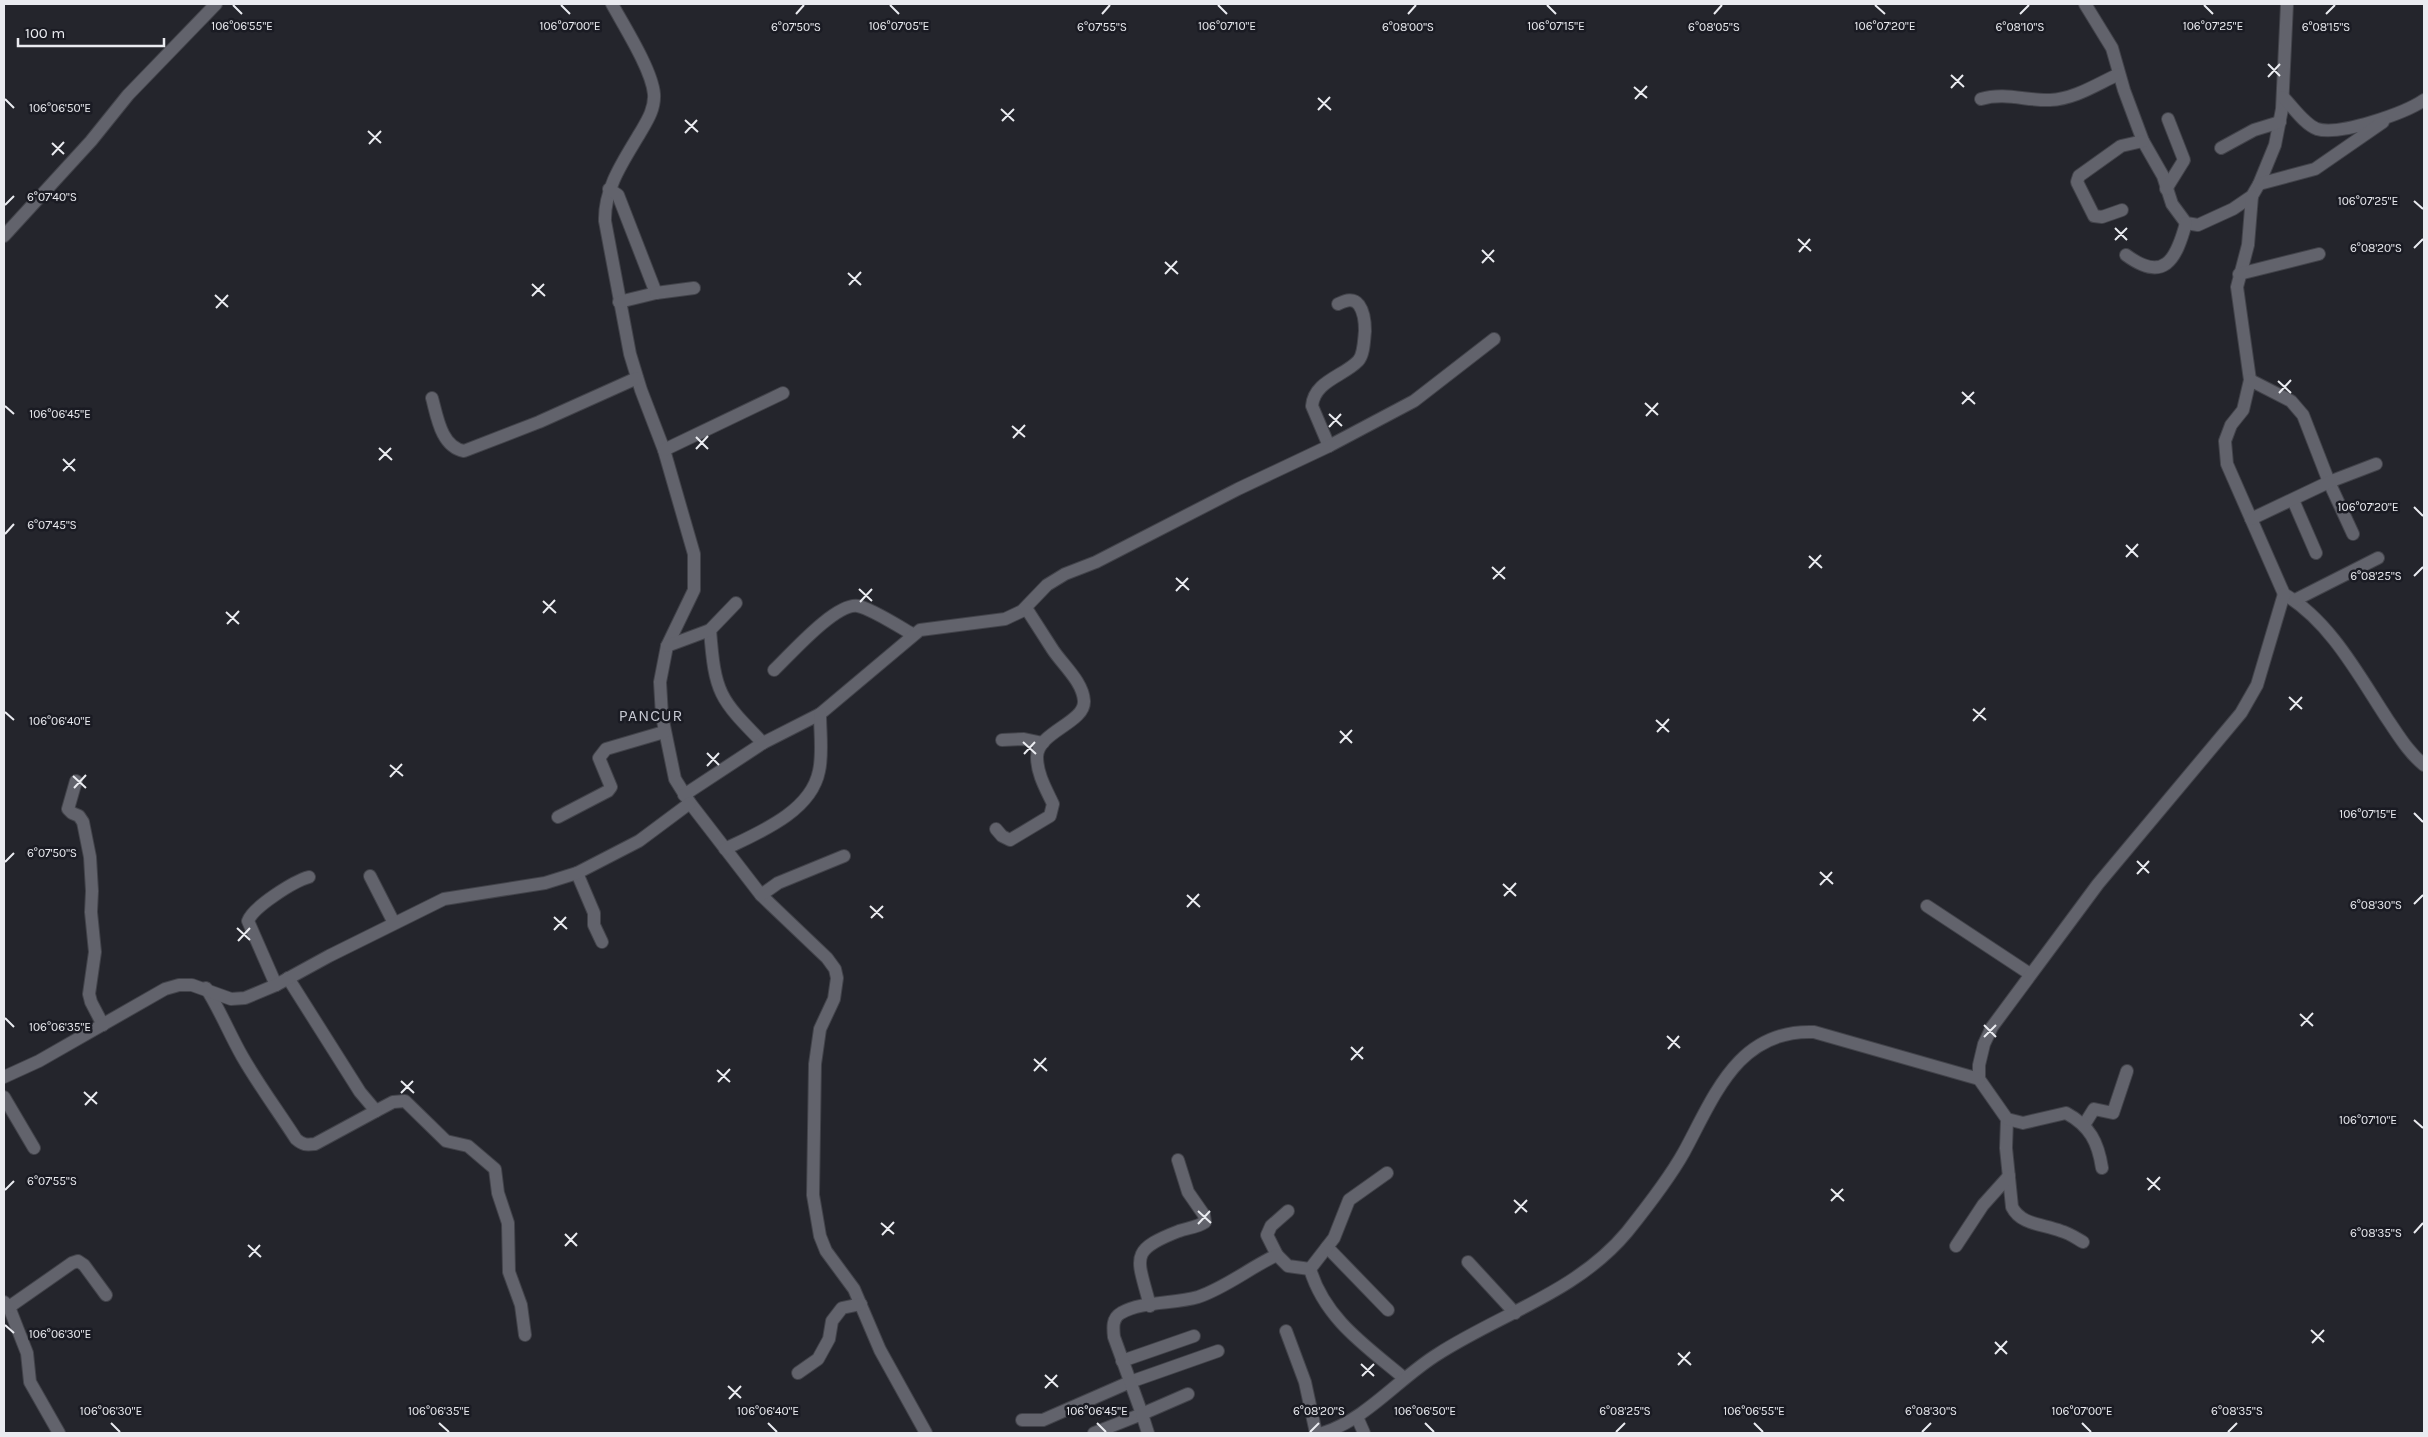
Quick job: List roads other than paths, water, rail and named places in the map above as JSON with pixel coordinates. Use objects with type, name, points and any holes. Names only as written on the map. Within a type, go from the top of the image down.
[{"type":"street","points":[[4,236],[91,141],[128,95],[216,4]]},
{"type":"street","points":[[612,4],[648,75],[655,96],[648,120],[609,189],[605,221],[619,302],[637,378],[664,450],[694,554],[694,590],[667,646],[660,682],[664,732],[675,779],[687,799],[761,895],[827,958],[835,969],[837,978],[834,999],[820,1029],[816,1046],[813,1195],[823,1245],[846,1277],[880,1350],[926,1433]]},
{"type":"street","points":[[2085,4],[2112,48],[2119,74],[2143,141],[2163,176],[2172,204],[2186,223],[2198,225],[2233,209],[2252,196],[2269,164],[2280,122],[2283,97],[2287,4]]},
{"type":"street","points":[[1981,99],[2004,95],[2040,100],[2063,98],[2077,95],[2119,74]]},
{"type":"street","points":[[2283,97],[2306,121],[2318,129],[2337,129],[2388,118]]},
{"type":"street","points":[[2259,184],[2315,169],[2388,118],[2424,100]]},
{"type":"street","points":[[2166,189],[2184,160],[2168,118]]},
{"type":"street","points":[[2221,148],[2254,130],[2280,122]]},
{"type":"street","points":[[2122,210],[2102,217],[2094,216],[2077,182],[2078,176],[2121,146],[2143,141]]},
{"type":"street","points":[[609,189],[618,195],[656,293]]},
{"type":"street","points":[[2252,196],[2248,245],[2239,274],[2238,302],[2247,349],[2250,380],[2243,410],[2231,425],[2225,441],[2227,464],[2251,519],[2290,597],[2329,633],[2406,747],[2424,765]]},
{"type":"street","points":[[2126,255],[2137,263],[2155,269],[2166,265],[2180,246],[2186,223]]},
{"type":"street","points":[[2239,274],[2319,254]]},
{"type":"street","points":[[619,302],[656,293],[694,288]]},
{"type":"street","points":[[1329,446],[1312,406],[1312,401],[1325,384],[1358,362],[1361,356],[1365,330],[1365,321],[1361,307],[1356,302],[1350,300],[1338,304]]},
{"type":"street","points":[[4,1077],[39,1061],[165,989],[192,984],[231,999],[238,999],[276,984],[444,899],[545,883],[577,873],[639,841],[687,799],[764,743],[820,714],[912,634],[928,628],[1005,619],[1026,608],[1038,593],[1065,574],[1096,562],[1238,489],[1329,446],[1414,401],[1494,339]]},
{"type":"street","points":[[432,398],[447,440],[459,450],[464,451],[539,422],[637,378]]},
{"type":"street","points":[[2250,380],[2291,401],[2303,416],[2329,482],[2353,534]]},
{"type":"street","points":[[664,450],[783,392]]},
{"type":"street","points":[[2251,519],[2329,482],[2376,464]]},
{"type":"street","points":[[2293,500],[2316,553]]},
{"type":"street","points":[[2083,1242],[2063,1231],[2024,1220],[2016,1215],[2012,1207],[2006,1119],[1979,1079],[1979,1065],[1984,1044],[1992,1026],[2030,974],[2135,839],[2241,713],[2257,685],[2290,597],[2378,558]]},
{"type":"street","points":[[667,646],[710,630],[736,603]]},
{"type":"street","points":[[774,670],[835,612],[848,606],[859,606],[912,634]]},
{"type":"street","points":[[996,829],[1002,836],[1010,840],[1050,816],[1053,804],[1039,774],[1037,756],[1043,743],[1079,714],[1084,707],[1084,701],[1072,675],[1026,608]]},
{"type":"street","points":[[710,630],[712,663],[720,694],[733,713],[764,743]]},
{"type":"street","points":[[725,849],[793,813],[813,787],[820,770],[820,714]]},
{"type":"street","points":[[558,817],[611,788],[610,780],[599,758],[606,749],[664,732]]},
{"type":"street","points":[[1002,740],[1024,739],[1043,743]]},
{"type":"street","points":[[76,781],[68,809],[79,816],[83,822],[90,857],[92,891],[90,912],[95,952],[89,994],[90,1002],[103,1025]]},
{"type":"street","points":[[761,895],[778,883],[844,856]]},
{"type":"street","points":[[577,873],[594,913],[594,925],[602,942]]},
{"type":"street","points":[[276,984],[248,921],[265,904],[288,887],[309,876]]},
{"type":"street","points":[[370,876],[394,923]]},
{"type":"street","points":[[1927,906],[2030,974]]},
{"type":"street","points":[[288,978],[360,1092],[376,1111]]},
{"type":"street","points":[[206,988],[219,1008],[236,1046],[254,1076],[296,1139],[306,1146],[315,1144],[393,1102],[405,1101],[446,1142],[468,1146],[495,1169],[498,1193],[508,1223],[509,1272],[521,1305],[525,1335]]},
{"type":"street","points":[[1329,1432],[1357,1417],[1438,1353],[1560,1288],[1586,1271],[1608,1253],[1627,1232],[1684,1153],[1703,1113],[1722,1082],[1748,1052],[1761,1043],[1794,1032],[1814,1032],[1979,1079]]},
{"type":"street","points":[[2084,1125],[2094,1109],[2113,1113],[2127,1071]]},
{"type":"street","points":[[4,1097],[34,1148]]},
{"type":"street","points":[[2006,1119],[2024,1122],[2066,1113],[2090,1131],[2097,1147],[2102,1168]]},
{"type":"street","points":[[1150,1306],[1139,1262],[1142,1251],[1168,1236],[1206,1222],[1204,1215],[1188,1192],[1178,1160]]},
{"type":"street","points":[[1310,1269],[1328,1247],[1338,1230],[1349,1200],[1387,1173]]},
{"type":"street","points":[[1956,1246],[1983,1205],[2009,1176]]},
{"type":"street","points":[[1288,1211],[1271,1226],[1267,1235],[1277,1255],[1288,1266],[1310,1269]]},
{"type":"street","points":[[1328,1247],[1388,1310]]},
{"type":"street","points":[[1148,1433],[1114,1337],[1113,1326],[1117,1316],[1129,1310],[1196,1298],[1214,1291],[1277,1255]]},
{"type":"street","points":[[59,1433],[30,1382],[27,1353],[7,1310],[72,1263],[78,1261],[84,1265],[106,1295]]},
{"type":"street","points":[[1468,1262],[1515,1313]]},
{"type":"street","points":[[1310,1269],[1323,1303],[1343,1326],[1404,1378]]},
{"type":"street","points":[[798,1373],[818,1359],[828,1339],[832,1321],[842,1308],[860,1304]]},
{"type":"street","points":[[1286,1331],[1304,1382],[1316,1433]]},
{"type":"street","points":[[1122,1361],[1194,1336]]},
{"type":"street","points":[[1022,1420],[1043,1420],[1130,1382],[1218,1351]]},
{"type":"street","points":[[1094,1433],[1188,1394]]},
{"type":"street","points":[[1357,1417],[1364,1433]]},
{"type":"district","name":"PANCUR","points":[[651,715]]}]
